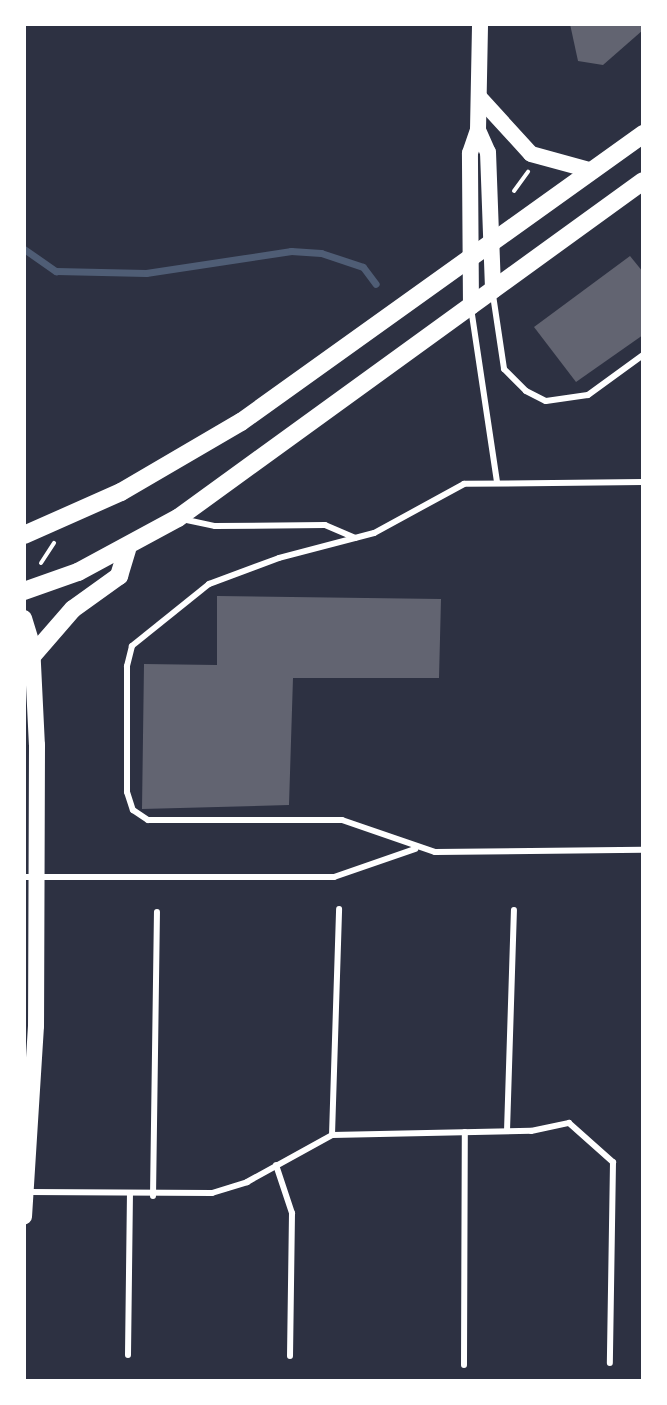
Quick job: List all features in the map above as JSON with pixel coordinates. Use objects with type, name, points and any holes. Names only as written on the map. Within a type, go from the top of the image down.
[{"type":"main road","points":[[471,307],[470,153],[478,130],[480,24]]},
{"type":"main road","points":[[479,97],[531,154],[593,171]]},
{"type":"main road","points":[[478,130],[488,152],[493,291]]},
{"type":"main road","points":[[27,537],[194,452],[470,261],[643,134]]},
{"type":"main road","points":[[24,591],[127,549],[178,518],[643,181]]},
{"type":"main road","points":[[33,655],[73,609],[119,576],[127,549]]},
{"type":"main road","points":[[24,618],[33,655],[30,877],[36,1026],[24,1217]]},
{"type":"lane","points":[[493,291],[504,369],[526,391],[546,401],[588,395],[643,355]]},
{"type":"lane","points":[[471,307],[497,482]]},
{"type":"lane","points":[[415,849],[342,820],[148,820],[133,810],[127,792],[127,666],[136,640],[209,584],[389,526],[454,487],[497,482],[643,482]]},
{"type":"lane","points":[[178,518],[215,526],[325,525],[355,538]]},
{"type":"lane","points":[[30,877],[334,877],[415,849],[643,850]]},
{"type":"lane","points":[[332,1135],[339,909]]},
{"type":"lane","points":[[507,1131],[514,910]]},
{"type":"lane","points":[[153,1196],[157,912]]},
{"type":"lane","points":[[25,1192],[153,1196],[212,1193],[276,1165],[332,1135],[507,1131],[569,1123],[613,1162],[610,1363]]},
{"type":"lane","points":[[464,1365],[465,1132]]},
{"type":"lane","points":[[276,1165],[292,1213],[290,1356]]},
{"type":"lane","points":[[128,1355],[130,1195]]},
{"type":"path","points":[[524,196],[516,189],[530,166]]},
{"type":"path","points":[[35,571],[53,541]]},
{"type":"building","points":[[570,24],[643,24],[643,30],[603,65],[578,61]]},
{"type":"building","points":[[630,256],[643,272],[643,335],[576,382],[534,327]]},
{"type":"building","points":[[217,596],[441,599],[439,678],[293,678],[289,805],[142,809],[144,664],[217,665]]},
{"type":"waterway","points":[[24,249],[56,271],[146,273],[291,251],[321,253],[363,267],[376,284]]}]
